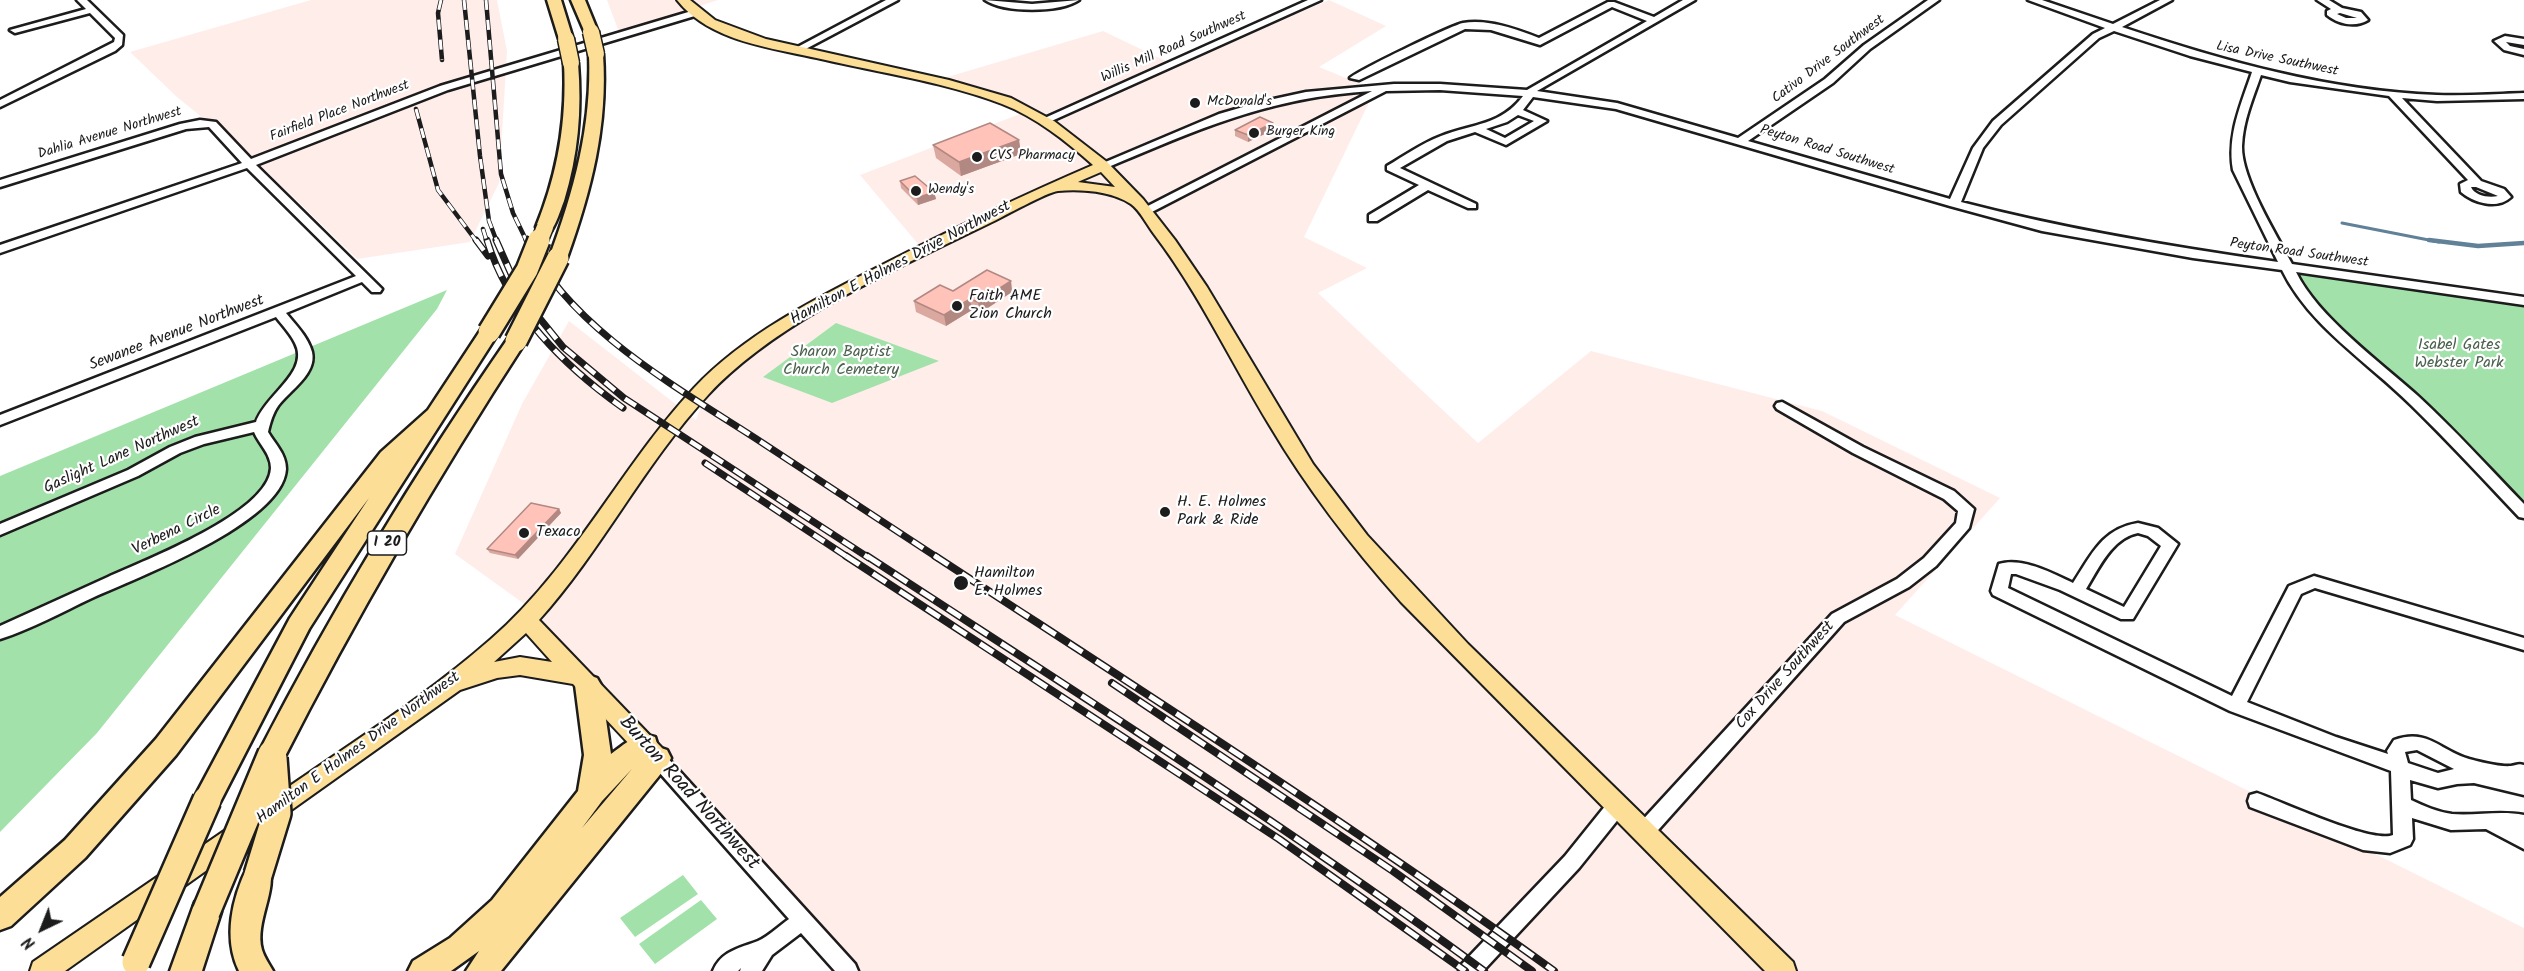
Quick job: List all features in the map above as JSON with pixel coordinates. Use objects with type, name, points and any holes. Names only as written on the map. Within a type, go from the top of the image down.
[{"type":"highway","name":"I 20","points":[[133,968],[207,800],[299,625],[527,270],[571,145],[574,99],[571,63],[554,0]]},
{"type":"highway","name":"I 20","points":[[186,971],[207,912],[272,754],[327,646],[439,456],[516,341],[558,258],[579,204],[589,165],[599,85],[591,32],[578,0]]},
{"type":"highway","points":[[0,916],[75,849],[166,747],[389,457],[433,415]]},
{"type":"highway","points":[[584,681],[598,755],[591,795]]},
{"type":"highway","points":[[424,971],[461,948],[503,909],[591,795],[619,764],[651,752]]},
{"type":"highway","points":[[482,971],[651,752]]},
{"type":"highway","points":[[257,971],[249,962],[244,943],[258,875],[277,813],[272,754]]},
{"type":"main road","points":[[683,0],[695,13],[732,32],[797,50],[983,93],[1015,105],[1076,143],[1143,208],[1180,257],[1278,428],[1301,463],[1358,539],[1442,631],[1783,971]]},
{"type":"main road","name":"Hamilton E Holmes Drive Northwest","points":[[43,971],[309,788],[446,689],[526,620],[578,557],[677,417],[723,371],[785,324],[827,299],[970,226],[1102,166]]},
{"type":"main road","points":[[1045,190],[1093,186],[1114,190],[1143,208]]},
{"type":"main road","name":"Burton Road Northwest","points":[[526,620],[651,752]]},
{"type":"main road","points":[[446,689],[492,669],[531,664],[584,681]]},
{"type":"street","points":[[0,104],[112,49],[119,43],[120,37],[82,0]]},
{"type":"street","points":[[797,50],[893,0]]},
{"type":"street","points":[[990,0],[1028,8],[1074,0]]},
{"type":"street","name":"Willis Mill Road Southwest","points":[[1043,121],[1316,0]]},
{"type":"street","points":[[1472,206],[1391,168],[1443,139],[1503,120],[1517,111],[1527,94],[1690,0]]},
{"type":"street","name":"Cativo Drive Southwest","points":[[1740,141],[1829,81],[1866,47],[1934,0]]},
{"type":"street","name":"Lisa Drive Southwest","points":[[2033,0],[2193,54],[2257,72],[2325,85],[2437,98],[2524,96]]},
{"type":"street","points":[[1954,204],[1978,148],[1997,123],[2096,36],[2168,0]]},
{"type":"street","points":[[2322,0],[2339,10]]},
{"type":"street","points":[[1355,78],[1463,26],[1491,27],[1514,32],[1540,42],[1611,4],[1654,20]]},
{"type":"street","points":[[15,30],[93,10]]},
{"type":"street","name":"Fairfield Place Northwest","points":[[0,249],[249,164],[444,88],[695,13]]},
{"type":"street","points":[[2257,72],[2236,142],[2235,155],[2296,288],[2315,310],[2415,401],[2524,513]]},
{"type":"street","points":[[1102,166],[1220,117],[1265,104],[1327,92],[1386,88]]},
{"type":"street","name":"Peyton Road Southwest","points":[[1143,208],[1386,88],[1460,88],[1576,98],[1617,106],[1954,204],[2109,241],[2524,301]]},
{"type":"street","points":[[2393,94],[2477,183]]},
{"type":"street","points":[[1477,129],[1506,142],[1542,121],[1517,111]]},
{"type":"street","name":"Dahlia Avenue Northwest","points":[[0,184],[184,126],[200,123],[212,124],[249,164],[376,289]]},
{"type":"street","points":[[1373,218],[1428,185]]},
{"type":"street","name":"Sewanee Avenue Northwest","points":[[0,420],[365,277]]},
{"type":"street","points":[[262,425],[274,402],[290,387],[305,366],[307,357],[303,345],[278,312]]},
{"type":"street","name":"Cox Drive Southwest","points":[[1644,832],[1838,618],[1903,583],[1930,562],[1964,524],[1966,509],[1949,495],[1858,450],[1782,406]]},
{"type":"street","name":"Gaslight Lane Northwest","points":[[0,530],[133,473],[175,450],[200,440],[262,425]]},
{"type":"street","name":"Verbena Circle","points":[[0,633],[204,540],[254,508],[272,485],[277,471],[276,457],[261,432],[262,425]]},
{"type":"street","points":[[2075,592],[2112,538],[2124,529],[2144,528],[2161,536],[2170,544],[2127,615],[2013,567],[2005,568],[1999,591],[2236,706],[2331,744],[2400,765],[2424,778],[2437,781],[2466,771],[2495,771]]},
{"type":"street","points":[[2236,706],[2295,590],[2309,583],[2314,582],[2524,644]]},
{"type":"street","points":[[2257,801],[2363,842],[2390,845],[2403,839],[2400,765],[2396,751],[2400,745],[2417,743],[2431,747],[2466,771]]},
{"type":"street","name":"Burton Road Northwest","points":[[651,752],[848,971]]},
{"type":"street","points":[[2445,757],[2455,753],[2495,771],[2522,777]]},
{"type":"street","points":[[2402,805],[2441,820],[2490,822],[2510,819],[2524,824]]},
{"type":"street","points":[[1469,971],[1572,862],[1617,806]]},
{"type":"street","points":[[2490,822],[2524,841]]},
{"type":"street","points":[[723,971],[741,955],[765,948],[802,921]]},
{"type":"street","points":[[750,971],[765,948]]},
{"type":"shaded area","points":[[311,0],[497,0],[507,51],[499,183],[470,242],[357,259],[258,163],[177,97],[130,52]]},
{"type":"shaded area","points":[[607,0],[718,0],[619,32]]},
{"type":"shaded area","points":[[1329,0],[1386,26],[1319,67],[1375,90],[1304,237],[1367,268],[1318,293],[1478,443],[1591,351],[1822,411],[2000,498],[1895,615],[2524,928],[2524,971],[840,971],[691,809],[630,729],[534,611],[455,554],[522,404],[569,321],[696,420],[718,362],[816,303],[924,251],[860,175],[1033,109],[934,81],[1103,31],[1174,65]]},
{"type":"green space","name":"Isabel Gates Webster Park","points":[[2290,267],[2524,300],[2524,510],[2335,323]]},
{"type":"green space","points":[[447,290],[437,309],[97,733],[0,832],[0,476]]},
{"type":"green space","name":"Sharon Baptist Church Cemetery","points":[[836,323],[939,361],[832,403],[763,377]]},
{"type":"green space","points":[[683,875],[698,894],[635,937],[620,918]]},
{"type":"green space","points":[[701,900],[717,919],[655,964],[639,944]]},
{"type":"building","points":[[1260,117],[1273,123],[1248,135],[1235,130]]},
{"type":"building","points":[[990,123],[1019,140],[959,162],[933,145]]},
{"type":"building","points":[[915,176],[934,192],[917,198],[900,181]]},
{"type":"building","points":[[987,270],[1011,281],[978,302],[970,299],[944,315],[914,301],[940,285],[953,291]]},
{"type":"building","name":"Texaco","points":[[531,503],[559,509],[515,555],[487,549]]},
{"type":"waterway","points":[[2342,223],[2439,242]]},
{"type":"waterway","points":[[2429,240],[2478,246],[2524,243]]},
{"type":"railway","points":[[441,0],[438,13],[442,60]]},
{"type":"railway","points":[[464,0],[480,156],[489,221],[497,242]]},
{"type":"railway","points":[[486,0],[501,174],[513,213],[527,242]]},
{"type":"railway","points":[[416,109],[438,190],[477,242]]},
{"type":"railway","points":[[483,229],[487,242]]},
{"type":"railway","points":[[476,240],[488,256]]},
{"type":"railway","points":[[487,240],[509,291],[541,335],[580,374],[623,408]]},
{"type":"railway","points":[[496,240],[520,294],[563,347],[624,398],[869,558]]},
{"type":"railway","points":[[527,240],[546,271],[569,300],[627,352],[692,398],[938,558]]},
{"type":"railway","points":[[705,463],[849,558]]},
{"type":"railway","points":[[846,556],[1279,839],[1465,971]]},
{"type":"railway","points":[[867,556],[1256,811],[1484,971]]},
{"type":"railway","points":[[935,556],[1325,812],[1554,971]]},
{"type":"railway","points":[[1112,683],[1393,871],[1532,971]]},
{"type":"place","name":"McDonald's","points":[[1195,103]]},
{"type":"place","name":"Burger King","points":[[1254,133]]},
{"type":"place","name":"CVS Pharmacy","points":[[977,157]]},
{"type":"place","name":"Wendy's","points":[[916,191]]},
{"type":"place","name":"Faith AME Zion Church","points":[[957,306]]},
{"type":"place","name":"H. E. Holmes Park & Ride","points":[[1165,512]]},
{"type":"place","name":"Texaco","points":[[524,533]]},
{"type":"place","name":"Hamilton E. Holmes","points":[[961,583]]}]
